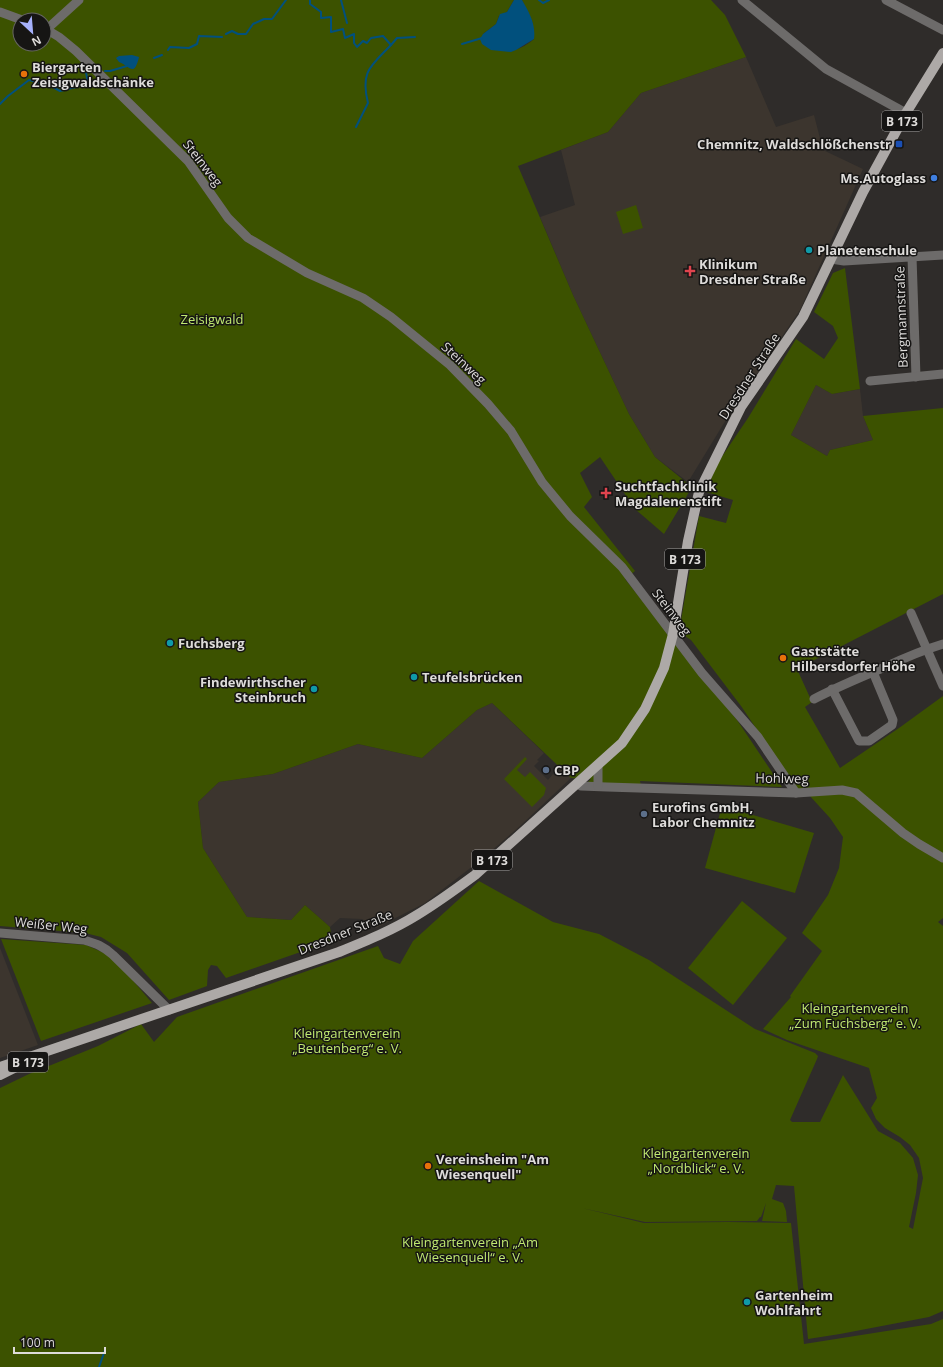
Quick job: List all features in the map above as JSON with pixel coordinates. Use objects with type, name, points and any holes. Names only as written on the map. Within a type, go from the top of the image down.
[{"type":"main road","name":"Dresdner Straße","points":[[57,1048],[339,952],[374,937],[417,915],[454,891],[475,875],[622,743],[646,710],[664,668],[673,634],[687,542],[699,492],[741,407],[803,317],[863,192],[906,113],[943,52]]},
{"type":"main road","name":"B 173","points":[[0,1067],[57,1048]]},
{"type":"main road","name":"B 173","points":[[0,1075],[57,1048]]},
{"type":"street","points":[[52,23],[79,0]]},
{"type":"street","points":[[742,0],[826,69],[906,113]]},
{"type":"street","points":[[886,0],[943,30]]},
{"type":"street","points":[[0,12],[12,16]]},
{"type":"street","name":"Steinweg","points":[[52,33],[76,51],[188,161],[228,218],[248,238],[307,273],[363,298],[392,317],[450,365],[488,404],[511,431],[542,482],[570,516],[622,567],[702,673],[753,732],[796,792]]},
{"type":"street","points":[[831,259],[842,261],[943,255]]},
{"type":"street","name":"Bergmannstraße","points":[[912,257],[916,377]]},
{"type":"street","points":[[870,380],[943,374]]},
{"type":"street","points":[[911,614],[943,686]]},
{"type":"street","points":[[814,699],[832,689],[926,649],[943,644]]},
{"type":"street","points":[[832,689],[859,741],[869,741],[892,725],[893,720],[873,672]]},
{"type":"street","points":[[598,765],[598,786]]},
{"type":"street","name":"Hohlweg","points":[[578,782],[581,786],[796,792],[842,790],[856,793],[902,833],[943,858]]},
{"type":"street","name":"Weißer Weg","points":[[0,933],[84,940],[97,944],[113,956],[169,1010]]},
{"type":"shaded area","name":"Klinikum Dresdner Straße","points":[[746,57],[776,127],[814,115],[823,150],[863,169],[800,310],[732,410],[688,482],[655,457],[629,414],[573,295],[540,217],[575,205],[561,150],[608,132],[641,93]]},
{"type":"shaded area","points":[[816,385],[832,394],[860,389],[863,416],[873,440],[830,450],[827,456],[791,435]]},
{"type":"shaded area","points":[[492,703],[544,753],[537,760],[539,761],[534,766],[548,780],[553,774],[555,776],[562,769],[571,778],[520,826],[482,859],[425,903],[376,928],[362,919],[340,918],[330,927],[305,905],[291,920],[247,917],[203,848],[198,802],[219,782],[273,774],[358,744],[422,758],[477,710]]},
{"type":"shaded area","points":[[0,948],[38,1045],[0,1058]]},
{"type":"green space","name":"Zeisigwald","points":[[0,0],[514,0],[507,12],[499,16],[496,24],[483,34],[499,50],[509,51],[522,47],[534,39],[532,21],[522,0],[711,0],[725,15],[746,57],[641,93],[608,132],[518,166],[573,295],[629,414],[655,457],[692,487],[664,534],[635,509],[600,457],[580,473],[592,497],[584,507],[635,571],[625,579],[737,720],[782,787],[640,781],[641,785],[588,782],[591,779],[571,778],[492,703],[477,710],[422,758],[358,744],[273,774],[219,782],[198,802],[203,848],[247,917],[291,920],[305,905],[330,927],[332,941],[226,978],[217,966],[211,965],[208,970],[207,986],[169,1000],[127,953],[101,937],[85,933],[0,926]]},
{"type":"green space","points":[[636,205],[643,228],[623,234],[616,212]]},
{"type":"green space","points":[[845,268],[860,389],[832,394],[816,385],[791,435],[827,456],[830,450],[873,440],[863,416],[943,408],[943,594],[797,669],[812,702],[805,707],[840,768],[943,696],[943,918],[938,922],[943,926],[943,1311],[929,1317],[808,1339],[794,1186],[776,1185],[772,1199],[783,1203],[786,1211],[787,1222],[762,1221],[766,1203],[761,1217],[757,1221],[645,1222],[582,1208],[644,1223],[791,1223],[804,1344],[931,1324],[943,1319],[943,1367],[0,1367],[0,1088],[29,1074],[98,1046],[141,1024],[154,1042],[177,1017],[378,946],[384,958],[400,964],[413,941],[479,881],[553,922],[599,934],[649,960],[755,1029],[815,1053],[818,1056],[817,1059],[790,1120],[792,1122],[820,1122],[843,1075],[878,1131],[900,1143],[913,1158],[918,1175],[909,1227],[913,1229],[923,1178],[919,1158],[910,1145],[885,1128],[876,1119],[871,1108],[877,1098],[869,1068],[787,1040],[763,1029],[791,997],[790,996],[822,951],[802,933],[828,895],[839,868],[843,837],[830,818],[809,795],[798,790],[741,706],[691,640],[679,632],[699,516],[726,523],[733,500],[706,492],[717,464],[748,418],[796,339],[824,359],[838,338],[833,326],[814,312],[833,273]]},
{"type":"green space","points":[[525,757],[527,759],[517,770],[525,777],[530,772],[546,788],[544,795],[532,807],[504,779]]},
{"type":"green space","points":[[722,806],[814,833],[795,893],[705,868]]},
{"type":"green space","points":[[742,901],[787,938],[733,1005],[688,968]]},
{"type":"green space","points":[[1,939],[86,945],[113,957],[152,1003],[41,1041]]},
{"type":"water","points":[[514,0],[522,0],[527,9],[533,23],[534,39],[511,52],[491,50],[482,44],[480,39],[483,34],[496,24],[500,14],[507,12]]},
{"type":"water","points":[[132,55],[139,57],[133,69],[119,62],[116,58],[119,56]]},
{"type":"waterway","points":[[226,34],[232,31],[238,34],[246,34],[253,24],[264,19],[272,19],[286,0]]},
{"type":"waterway","points":[[310,0],[310,4],[321,12],[321,18],[331,17],[331,32],[343,29],[345,38],[354,34],[354,43],[357,47],[363,41],[367,43],[371,38],[383,36],[391,45],[397,38],[415,37]]},
{"type":"waterway","points":[[341,0],[347,23]]},
{"type":"waterway","points":[[539,0],[543,3],[549,0]]},
{"type":"waterway","points":[[168,50],[170,47],[189,48],[197,44],[199,36],[222,37]]},
{"type":"waterway","points":[[462,44],[482,38]]},
{"type":"waterway","points":[[356,127],[368,103],[365,83],[366,76],[373,64],[391,45]]},
{"type":"waterway","points":[[154,58],[162,55]]},
{"type":"waterway","points":[[105,71],[127,66]]},
{"type":"waterway","points":[[0,104],[29,80],[49,85],[60,91],[88,84],[86,72],[91,71]]},
{"type":"waterway","points":[[99,1367],[105,1350]]},
{"type":"place","name":"Biergarten Zeisigwaldschänke","points":[[24,74]]},
{"type":"place","name":"Chemnitz, Waldschlößchenstr","points":[[899,144]]},
{"type":"place","name":"Ms.Autoglass","points":[[934,178]]},
{"type":"place","name":"Planetenschule","points":[[809,250]]},
{"type":"place","name":"Klinikum Dresdner Straße","points":[[690,271]]},
{"type":"place","name":"Suchtfachklinik Magdalenenstift","points":[[606,493]]},
{"type":"place","name":"Fuchsberg","points":[[170,643]]},
{"type":"place","name":"Gaststätte Hilbersdorfer Höhe","points":[[783,658]]},
{"type":"place","name":"Teufelsbrücken","points":[[414,677]]},
{"type":"place","name":"Findewirthscher Steinbruch","points":[[314,689]]},
{"type":"place","name":"CBP","points":[[546,770]]},
{"type":"place","name":"Eurofins GmbH, Labor Chemnitz","points":[[644,814]]},
{"type":"place","name":"Vereinsheim \"Am Wiesenquell\"","points":[[428,1166]]},
{"type":"place","name":"Gartenheim Wohlfahrt","points":[[747,1302]]},
{"type":"park label","name":"Kleingartenverein „Zum Fuchsberg“ e. V.","points":[[855,1016]]},
{"type":"park label","name":"Kleingartenverein „Beutenberg“ e. V.","points":[[347,1040]]},
{"type":"park label","name":"Kleingartenverein „Nordblick“ e. V.","points":[[696,1160]]},
{"type":"park label","name":"Kleingartenverein „Am Wiesenquell“ e. V.","points":[[470,1250]]}]
